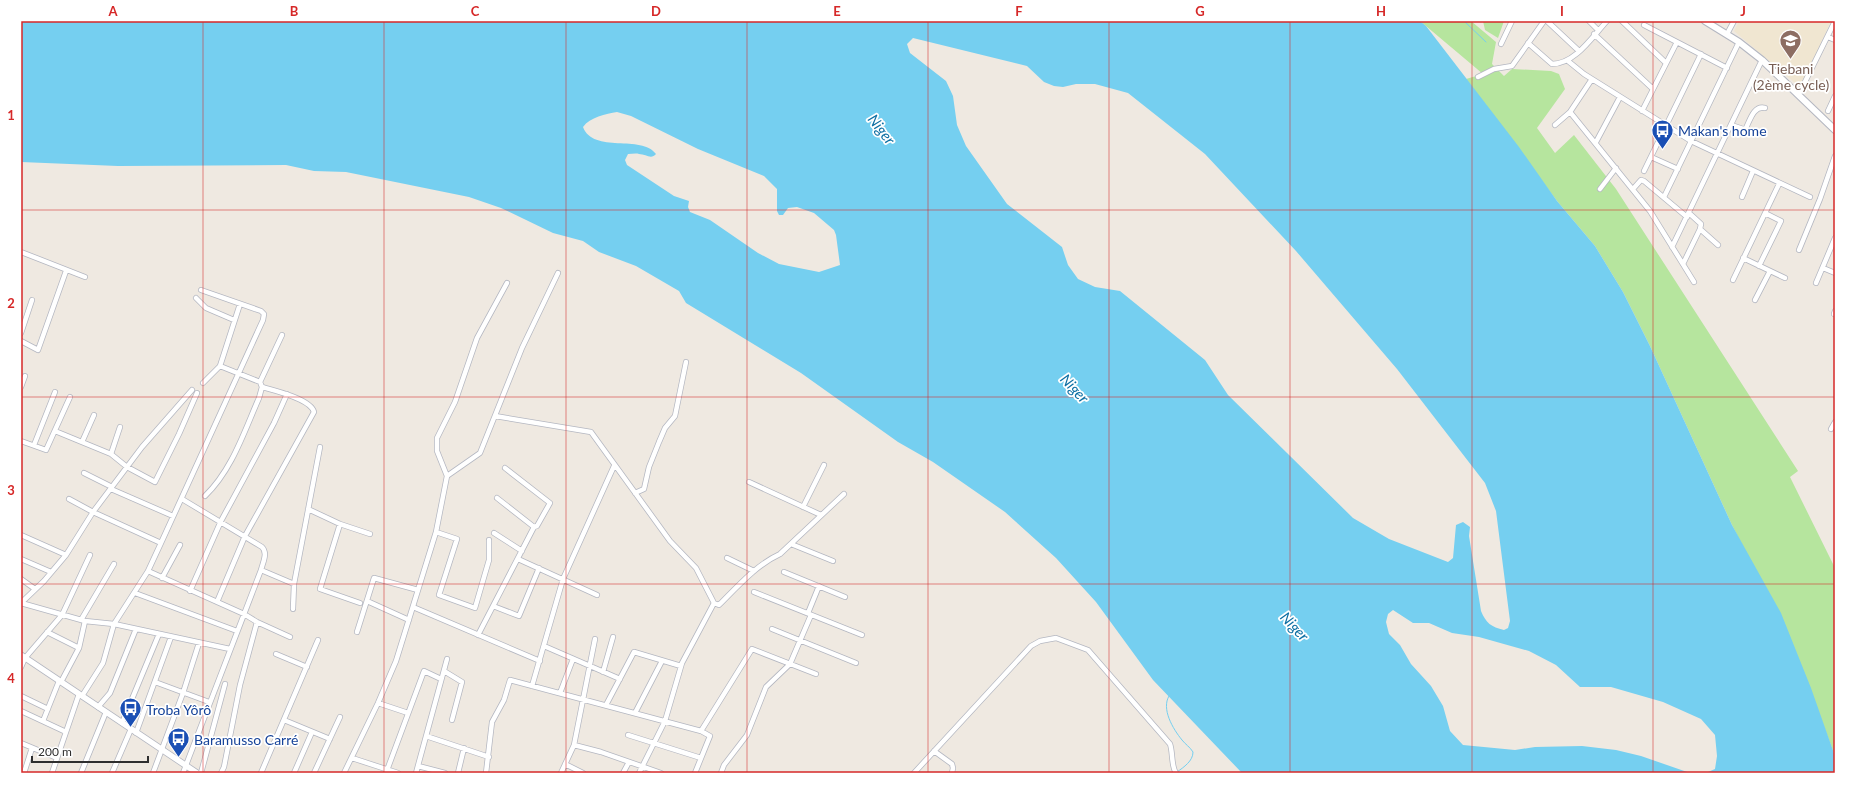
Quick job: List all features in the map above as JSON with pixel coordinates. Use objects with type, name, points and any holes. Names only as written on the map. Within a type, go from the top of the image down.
[{"type":"main road","points":[[1705,21],[1739,42],[1762,60],[1835,130]]},
{"type":"street","points":[[1501,44],[1512,21]]},
{"type":"street","points":[[1478,77],[1494,69],[1512,66],[1546,21],[1579,51]]},
{"type":"street","points":[[1589,21],[1598,30]]},
{"type":"street","points":[[1528,43],[1552,64],[1568,61],[1607,21]]},
{"type":"street","points":[[1622,21],[1666,63]]},
{"type":"street","points":[[1727,34],[1734,21]]},
{"type":"street","points":[[1799,94],[1835,22]]},
{"type":"street","points":[[1644,25],[1727,68]]},
{"type":"street","points":[[1594,34],[1653,89]]},
{"type":"street","points":[[1828,37],[1835,40]]},
{"type":"street","points":[[1642,111],[1677,42]]},
{"type":"street","points":[[1664,197],[1739,42]]},
{"type":"street","points":[[1644,171],[1701,54]]},
{"type":"street","points":[[1672,247],[1762,60]]},
{"type":"street","points":[[1568,61],[1592,79],[1691,141],[1779,184],[1810,197]]},
{"type":"street","points":[[1555,125],[1570,112],[1592,79]]},
{"type":"street","points":[[1828,111],[1835,96]]},
{"type":"street","points":[[1596,142],[1620,97]]},
{"type":"street","points":[[1731,125],[1744,130],[1756,109],[1762,107],[1765,108]]},
{"type":"street","points":[[1570,112],[1596,142],[1650,211],[1694,282]]},
{"type":"street","points":[[1799,250],[1820,199],[1835,156]]},
{"type":"street","points":[[1651,157],[1678,170]]},
{"type":"street","points":[[1600,189],[1616,168]]},
{"type":"street","points":[[1742,197],[1753,171]]},
{"type":"street","points":[[1633,189],[1641,180],[1701,224],[1683,264]]},
{"type":"street","points":[[1733,280],[1779,184]]},
{"type":"street","points":[[1759,266],[1781,221],[1765,213]]},
{"type":"street","points":[[1700,229],[1718,245]]},
{"type":"street","points":[[1816,283],[1835,240]]},
{"type":"street","points":[[21,252],[85,278]]},
{"type":"street","points":[[1744,258],[1786,278]]},
{"type":"street","points":[[1823,268],[1835,273]]},
{"type":"street","points":[[21,341],[38,350],[66,271]]},
{"type":"street","points":[[1755,300],[1770,271]]},
{"type":"street","points":[[447,476],[480,453],[522,348],[558,273]]},
{"type":"street","points":[[344,773],[378,703],[396,661],[436,532],[447,476],[436,451],[437,438],[455,402],[477,338],[507,283]]},
{"type":"street","points":[[52,773],[80,695],[103,663],[114,624],[148,571],[263,320],[264,314],[258,310],[201,290]]},
{"type":"street","points":[[196,298],[206,308],[234,320]]},
{"type":"street","points":[[22,329],[32,300]]},
{"type":"street","points":[[204,383],[220,366],[240,304]]},
{"type":"street","points":[[205,496],[215,486],[228,467],[259,398],[260,384],[282,335]]},
{"type":"street","points":[[635,494],[644,489],[649,467],[659,442],[665,428],[675,416],[686,362]]},
{"type":"street","points":[[217,602],[245,536],[314,412],[313,408],[287,394],[220,366]]},
{"type":"street","points":[[21,387],[25,376]]},
{"type":"street","points":[[192,390],[150,436],[127,466],[92,512],[66,555],[21,603],[83,620],[114,624],[230,649]]},
{"type":"street","points":[[34,445],[55,392]]},
{"type":"street","points":[[55,431],[111,454],[152,482],[155,482],[197,393]]},
{"type":"street","points":[[190,591],[221,521],[274,423],[287,394]]},
{"type":"street","points":[[21,441],[46,450],[70,396]]},
{"type":"street","points":[[82,442],[94,415]]},
{"type":"street","points":[[495,416],[591,432],[614,466],[670,541],[696,568],[714,603],[719,605],[754,571],[780,554],[844,494]]},
{"type":"street","points":[[1831,429],[1835,422]]},
{"type":"street","points":[[111,454],[120,427]]},
{"type":"street","points":[[293,609],[294,584],[320,446]]},
{"type":"street","points":[[804,507],[824,465]]},
{"type":"street","points":[[532,686],[564,580],[614,466]]},
{"type":"street","points":[[478,635],[534,527],[537,526],[550,504],[505,468]]},
{"type":"street","points":[[84,473],[111,488],[173,516]]},
{"type":"street","points":[[749,482],[821,515]]},
{"type":"street","points":[[497,498],[534,527]]},
{"type":"street","points":[[69,499],[92,512],[161,543]]},
{"type":"street","points":[[182,499],[262,546],[265,550],[261,570],[183,773]]},
{"type":"street","points":[[308,509],[340,524],[370,534]]},
{"type":"street","points":[[340,524],[320,589],[360,603]]},
{"type":"street","points":[[436,532],[457,539],[439,595],[475,608],[488,560],[489,540]]},
{"type":"street","points":[[494,533],[522,551]]},
{"type":"street","points":[[21,535],[66,555]]},
{"type":"street","points":[[791,544],[833,561]]},
{"type":"street","points":[[162,578],[180,545]]},
{"type":"street","points":[[21,666],[23,657],[62,615],[90,555]]},
{"type":"street","points":[[726,558],[754,571]]},
{"type":"street","points":[[21,559],[51,572]]},
{"type":"street","points":[[518,559],[597,595]]},
{"type":"street","points":[[43,721],[60,682],[79,648],[83,620],[114,564]]},
{"type":"street","points":[[493,606],[519,616],[539,568]]},
{"type":"street","points":[[261,570],[294,584]]},
{"type":"street","points":[[148,571],[244,614],[257,622],[290,637]]},
{"type":"street","points":[[784,572],[845,597]]},
{"type":"street","points":[[357,632],[374,578],[418,590]]},
{"type":"street","points":[[21,579],[35,589]]},
{"type":"street","points":[[721,773],[724,765],[747,735],[766,687],[790,664],[810,614],[819,586]]},
{"type":"street","points":[[754,592],[862,635]]},
{"type":"street","points":[[135,593],[237,631]]},
{"type":"street","points":[[366,601],[409,620]]},
{"type":"street","points":[[639,773],[665,721],[681,666],[714,603]]},
{"type":"street","points":[[413,607],[540,661]]},
{"type":"street","points":[[221,773],[224,767],[240,685],[257,622]]},
{"type":"street","points":[[98,707],[110,693],[136,629]]},
{"type":"street","points":[[772,629],[856,663]]},
{"type":"street","points":[[47,632],[79,648]]},
{"type":"street","points":[[122,723],[159,634]]},
{"type":"street","points":[[136,732],[172,637]]},
{"type":"street","points":[[603,672],[613,637]]},
{"type":"street","points":[[914,773],[1031,646],[1040,641],[1056,638],[1088,650],[1170,744],[1173,751],[1175,772]]},
{"type":"street","points":[[562,773],[574,745],[595,639]]},
{"type":"street","points":[[261,773],[318,640]]},
{"type":"street","points":[[153,773],[183,693],[199,643]]},
{"type":"street","points":[[544,646],[620,679]]},
{"type":"street","points":[[702,731],[752,649],[816,674]]},
{"type":"street","points":[[606,705],[634,652],[681,666]]},
{"type":"street","points":[[276,654],[307,667]]},
{"type":"street","points":[[23,657],[197,773]]},
{"type":"street","points":[[416,773],[447,659]]},
{"type":"street","points":[[560,693],[574,659]]},
{"type":"street","points":[[635,713],[662,661]]},
{"type":"street","points":[[387,771],[424,671],[442,679]]},
{"type":"street","points":[[444,671],[462,682],[452,720]]},
{"type":"street","points":[[486,773],[492,722],[504,700],[510,680],[702,731],[710,736],[695,773]]},
{"type":"street","points":[[154,682],[209,702]]},
{"type":"street","points":[[201,773],[225,684]]},
{"type":"street","points":[[21,696],[48,709]]},
{"type":"street","points":[[378,703],[408,713]]},
{"type":"street","points":[[21,711],[66,732]]},
{"type":"street","points":[[81,773],[106,712]]},
{"type":"street","points":[[314,773],[340,717]]},
{"type":"street","points":[[284,720],[330,739]]},
{"type":"street","points":[[112,773],[131,729]]},
{"type":"street","points":[[294,773],[312,732]]},
{"type":"street","points":[[426,736],[489,757]]},
{"type":"street","points":[[628,736],[701,758]]},
{"type":"street","points":[[21,743],[58,758]]},
{"type":"street","points":[[574,745],[661,773]]},
{"type":"street","points":[[24,773],[32,748]]},
{"type":"street","points":[[458,773],[464,748]]},
{"type":"street","points":[[934,751],[952,764],[952,773]]},
{"type":"street","points":[[352,758],[387,771],[398,773]]},
{"type":"street","points":[[623,773],[629,762]]},
{"type":"street","points":[[565,764],[583,773]]},
{"type":"street","points":[[418,766],[445,773]]},
{"type":"shaded area","name":"Tiebani (2ème cycle)","points":[[1739,21],[1831,21],[1801,88],[1734,31]]},
{"type":"green space","points":[[1420,21],[1471,21],[1496,42],[1492,64],[1504,76],[1512,69],[1551,71],[1559,74],[1565,89],[1537,128],[1555,153],[1574,135],[1616,189],[1798,471],[1790,477],[1835,568],[1835,756],[1796,652],[1732,525],[1650,346],[1623,292],[1595,246],[1557,201],[1466,79],[1483,74]]},
{"type":"green space","points":[[1483,21],[1504,21],[1498,38],[1485,30]]},
{"type":"water","name":"Niger","points":[[21,21],[1420,21],[1426,26],[1519,147],[1557,201],[1595,246],[1623,292],[1650,346],[1732,525],[1781,613],[1811,688],[1835,756],[1835,773],[1690,773],[1242,773],[1153,680],[1096,602],[1056,558],[1005,512],[933,462],[898,442],[801,373],[686,303],[679,291],[636,266],[599,252],[583,241],[553,233],[501,208],[469,197],[346,172],[314,171],[286,165],[118,166],[21,162]],"holes":[[[913,38],[1027,66],[1044,82],[1054,86],[1063,87],[1076,84],[1095,84],[1128,93],[1205,154],[1296,251],[1397,369],[1485,483],[1496,511],[1510,621],[1508,628],[1504,630],[1492,626],[1485,619],[1481,611],[1469,536],[1470,527],[1463,522],[1456,525],[1453,558],[1448,562],[1389,539],[1353,518],[1228,395],[1205,360],[1120,291],[1095,287],[1078,279],[1068,265],[1062,247],[1007,204],[966,146],[957,125],[953,96],[946,81],[910,53],[907,44]],[[617,112],[631,116],[698,149],[764,176],[777,189],[777,211],[779,215],[783,215],[788,208],[797,207],[814,213],[834,230],[840,265],[819,272],[779,264],[758,253],[710,220],[690,212],[688,207],[689,201],[674,196],[627,165],[625,160],[628,154],[642,154],[650,157],[654,156],[656,154],[649,148],[640,145],[597,140],[588,135],[583,127],[594,118]],[[1393,610],[1413,623],[1429,623],[1452,633],[1479,637],[1529,651],[1556,665],[1580,687],[1611,687],[1663,702],[1701,719],[1715,735],[1717,756],[1715,769],[1708,772],[1690,773],[1641,756],[1616,750],[1582,746],[1535,747],[1515,750],[1463,745],[1450,731],[1443,706],[1431,686],[1411,664],[1400,645],[1389,634],[1386,622],[1388,614]]]},
{"type":"waterway","points":[[1464,21],[1486,42]]},
{"type":"waterway","points":[[1169,696],[1166,707],[1169,719],[1183,741],[1193,752],[1190,761],[1177,772]]},
{"type":"place","name":"Tiebani (2ème cycle)","points":[[1791,60]]},
{"type":"place","name":"Makan's home","points":[[1662,150]]},
{"type":"place","name":"Troba Yôrô","points":[[130,728]]},
{"type":"place","name":"Baramusso Carré","points":[[178,758]]}]
